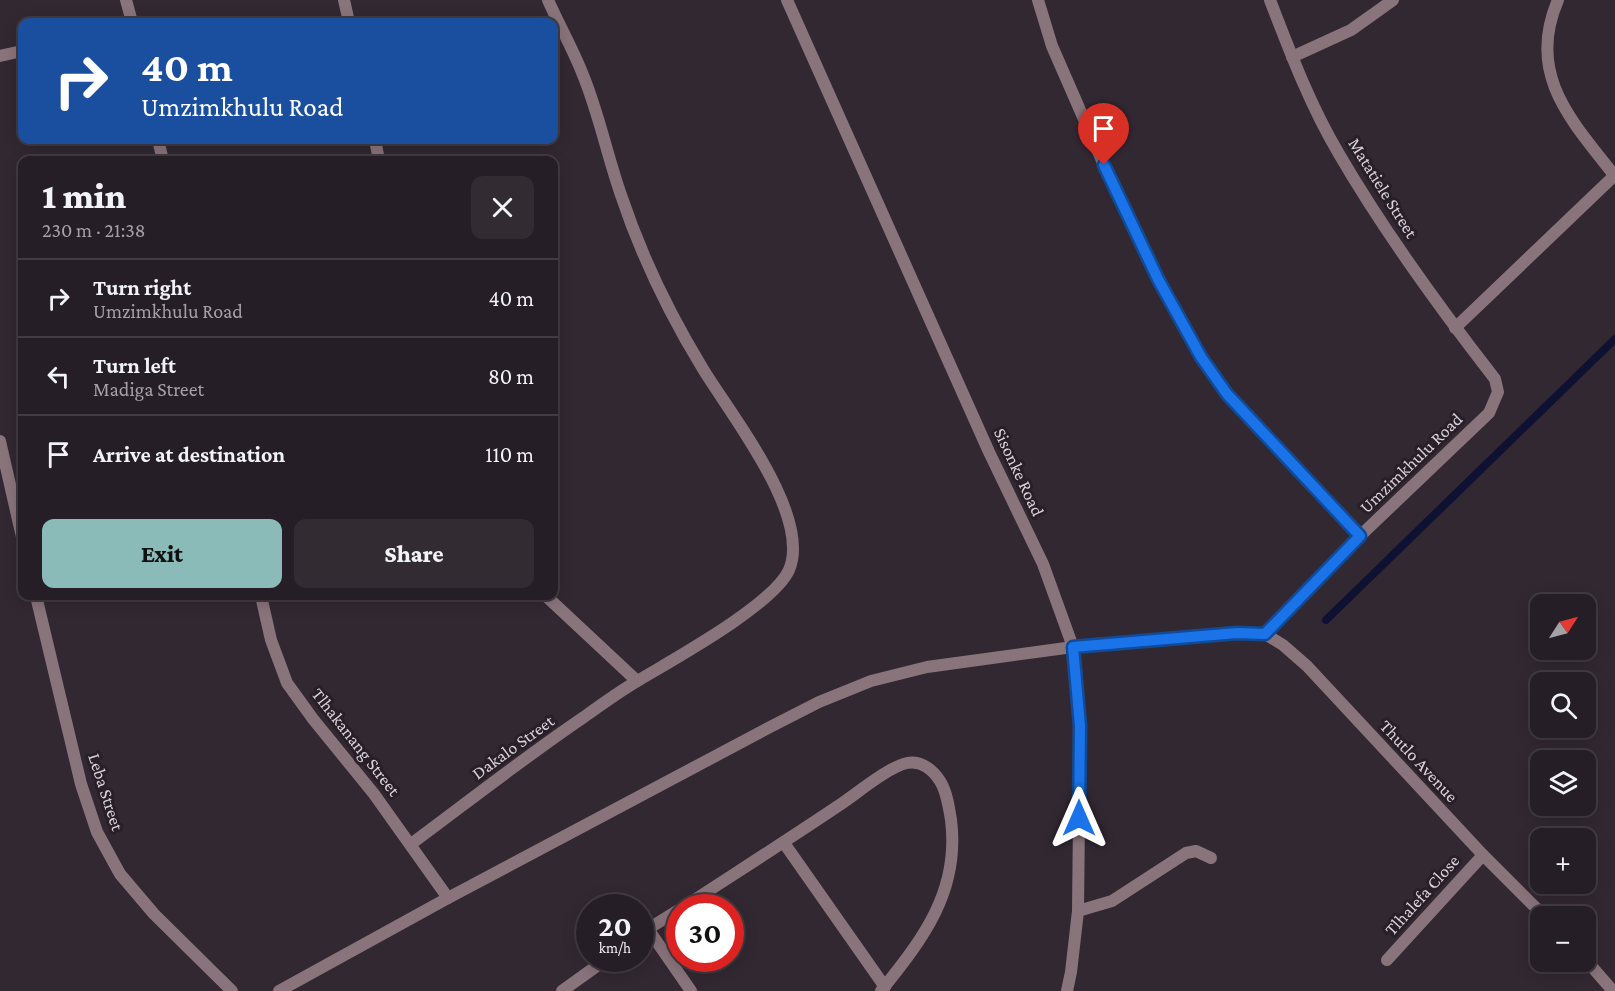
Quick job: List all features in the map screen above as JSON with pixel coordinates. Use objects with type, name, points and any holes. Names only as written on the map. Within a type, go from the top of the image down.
[{"type":"street","points":[[126,0],[131,18]]},
{"type":"street","points":[[344,0],[348,18]]},
{"type":"street","name":"Dakalo Street","points":[[548,0],[557,18]]},
{"type":"street","name":"Sisonke Road","points":[[787,0],[989,452],[1043,564],[1073,647],[1080,726],[1078,911],[1067,991]]},
{"type":"street","points":[[1038,0],[1052,46],[1104,165],[1158,279],[1201,357],[1227,394],[1360,536]]},
{"type":"street","name":"Matatiele Street","points":[[1270,0],[1292,57],[1339,153],[1428,292],[1495,378]]},
{"type":"street","points":[[1292,57],[1351,30],[1394,0]]},
{"type":"street","points":[[1455,328],[1615,175],[1576,127],[1559,100],[1550,75],[1546,55],[1549,25],[1558,0]]},
{"type":"street","name":"Dakalo Street","points":[[411,844],[581,719],[637,681],[719,631],[761,600],[778,585],[788,572],[794,554],[792,533],[784,504],[769,474],[701,367],[663,297],[640,246],[621,195],[583,74],[558,21]]},
{"type":"street","points":[[0,56],[18,52]]},
{"type":"street","name":"Umzimkhulu Road","points":[[1265,634],[1360,536],[1490,413],[1498,392],[1495,378]]},
{"type":"street","points":[[0,441],[18,520]]},
{"type":"street","name":"Leba Street","points":[[37,600],[81,784],[97,832],[120,874],[154,914],[232,991]]},
{"type":"street","name":"Tlhakanang Street","points":[[262,600],[271,640],[287,683],[313,719],[362,778],[448,898]]},
{"type":"street","points":[[550,600],[637,681]]},
{"type":"street","points":[[279,991],[448,898],[772,726],[819,702],[871,681],[927,668],[1073,647],[1237,633],[1265,634]]},
{"type":"street","name":"Thutlo Avenue","points":[[1265,634],[1283,645],[1307,666],[1483,855],[1534,906]]},
{"type":"street","points":[[703,894],[900,765],[909,762],[920,763],[929,768],[943,786],[952,828],[952,848],[945,889],[938,910],[912,953],[883,989],[784,843]]},
{"type":"street","points":[[1078,911],[1112,901],[1186,853],[1196,851],[1211,858]]},
{"type":"street","name":"Tlhalefa Close","points":[[1387,960],[1483,855]]},
{"type":"street","points":[[654,945],[691,991]]},
{"type":"street","points":[[1596,971],[1613,991]]},
{"type":"street","points":[[562,991],[588,972]]},
{"type":"waterway","points":[[1326,620],[1615,339]]},
{"type":"route","points":[[1079,818],[1080,726],[1073,647],[1237,633],[1265,634],[1360,536],[1227,394],[1201,357],[1158,279],[1104,165]]}]
